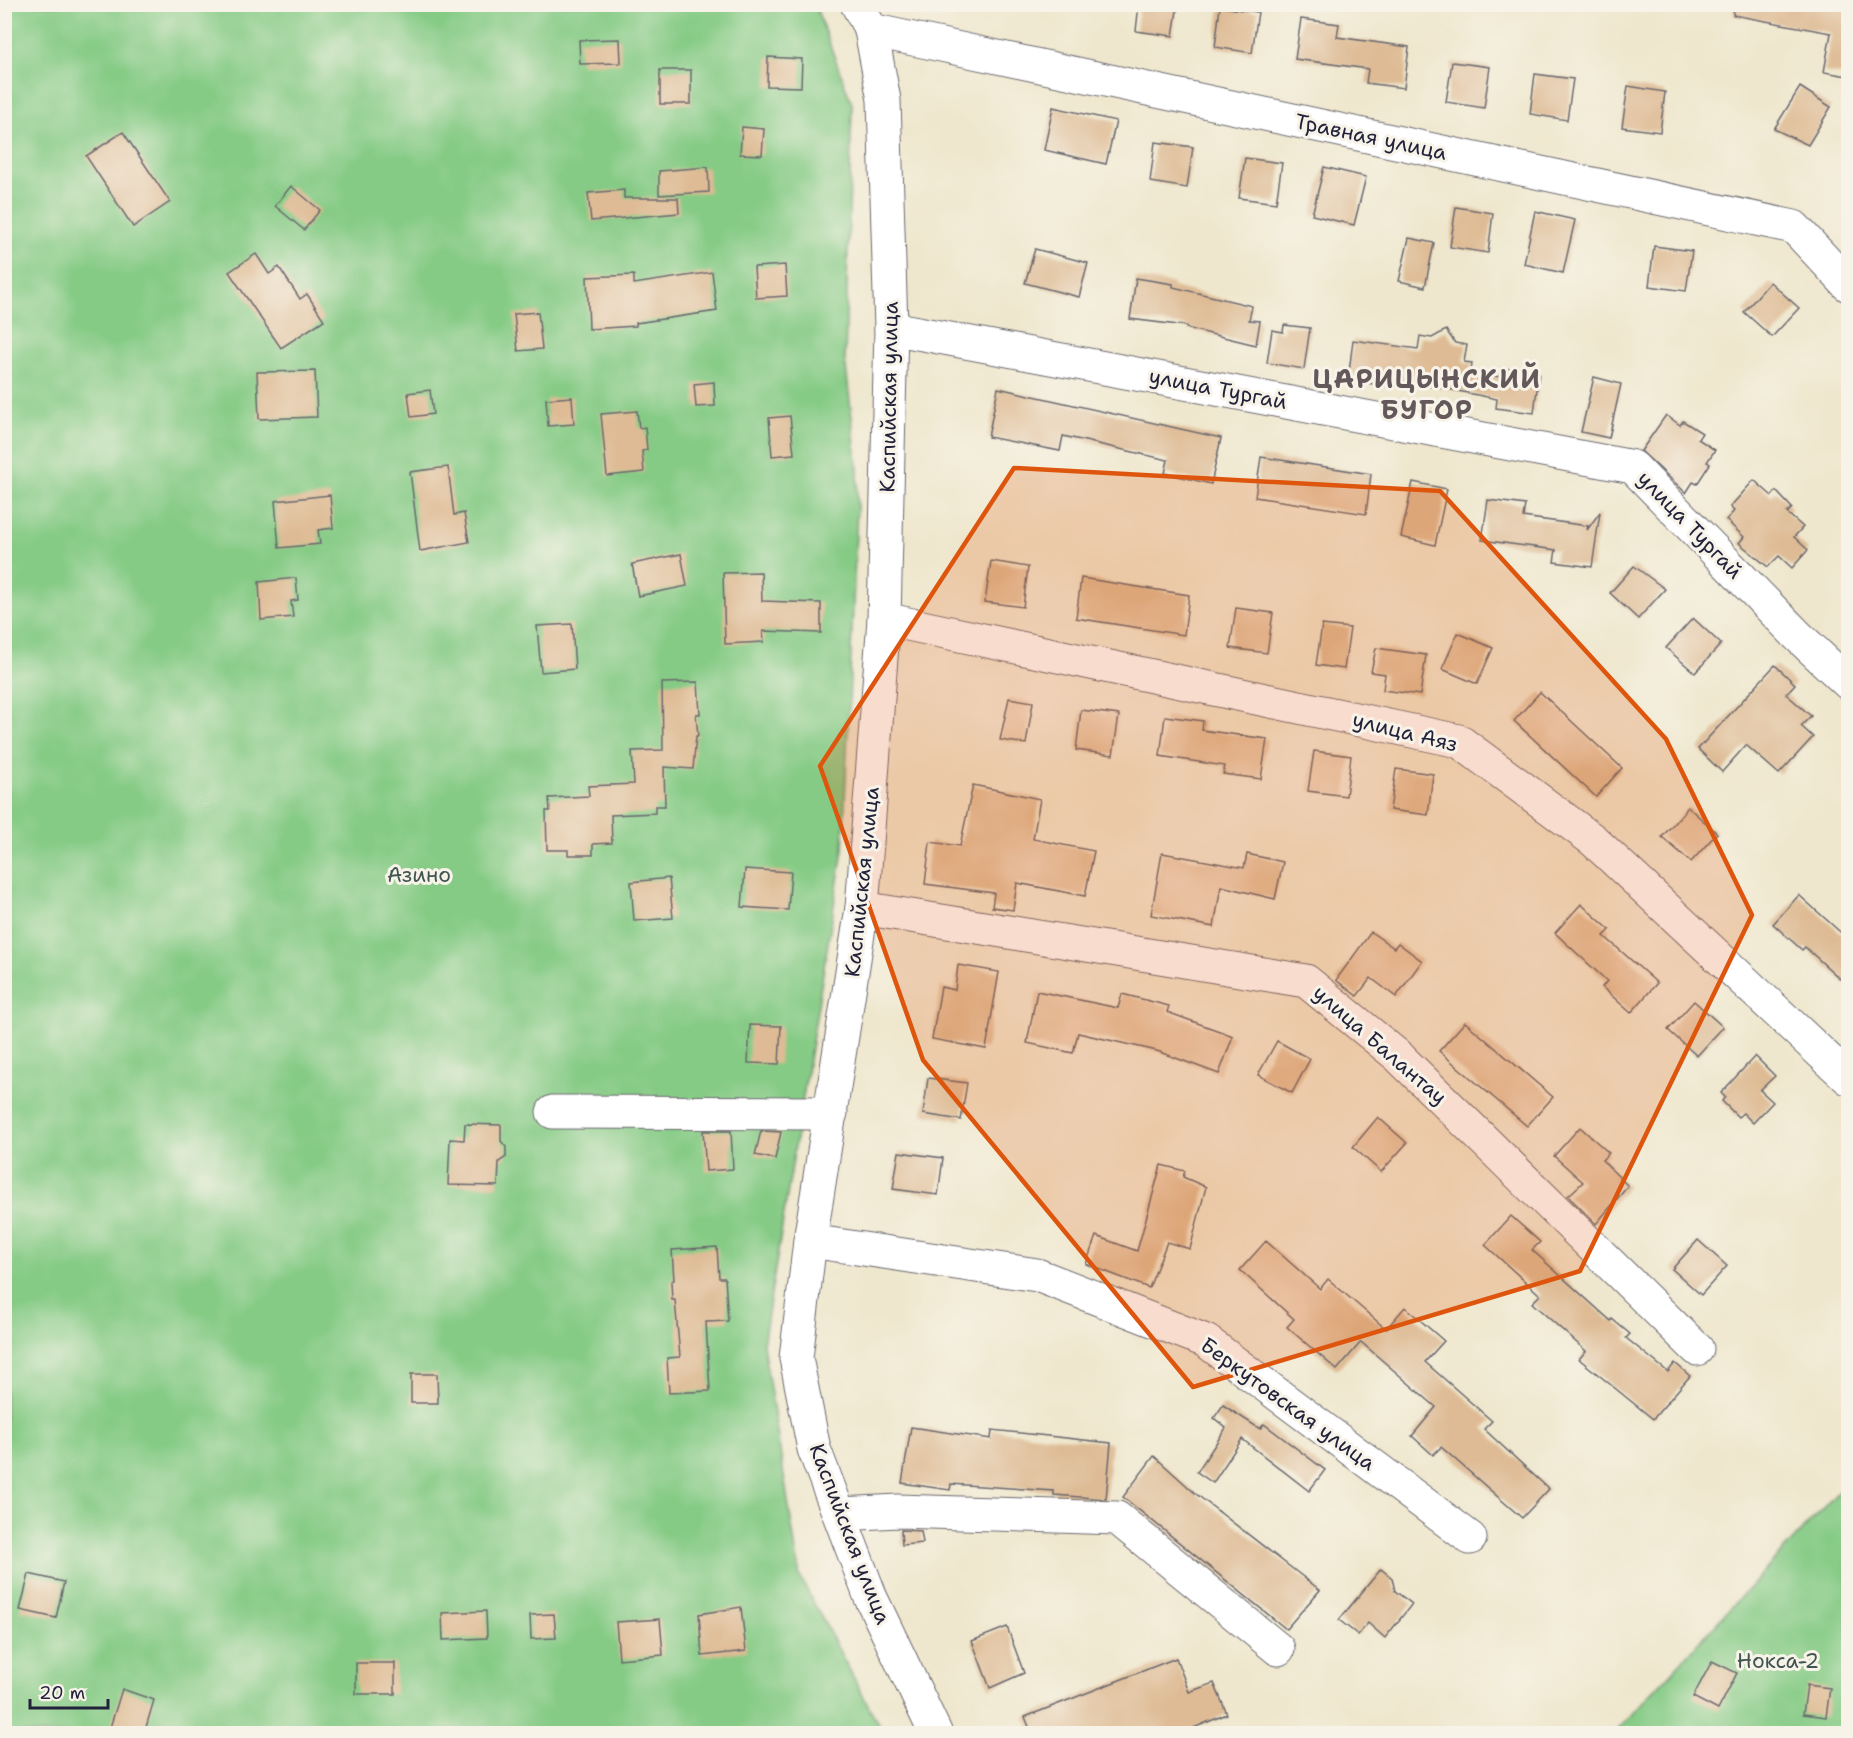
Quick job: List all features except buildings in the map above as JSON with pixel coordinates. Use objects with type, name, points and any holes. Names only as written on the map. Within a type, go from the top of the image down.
[{"type":"street","name":"Травная улица","points":[[864,17],[1794,227],[1848,285]]},
{"type":"street","name":"Каспийская улица","points":[[864,17],[884,100],[891,328],[884,619],[862,908],[810,1241],[796,1358],[814,1449],[841,1514],[871,1598],[936,1734]]},
{"type":"street","name":"улица Тургай","points":[[891,328],[1633,467],[1797,635],[1848,683]]},
{"type":"street","name":"улица Аяз","points":[[884,619],[1459,741],[1593,840],[1848,1078]]},
{"type":"street","name":"улица Балантау","points":[[862,908],[1306,981],[1398,1056],[1697,1349]]},
{"type":"street","points":[[553,1112],[831,1113]]},
{"type":"street","name":"Беркутовская улица","points":[[810,1241],[1037,1275],[1206,1341],[1470,1538]]},
{"type":"street","points":[[841,1514],[898,1511],[1117,1518],[1278,1649]]},
{"type":"highlighted area","points":[[1014,468],[1440,491],[1666,739],[1752,915],[1580,1271],[1193,1387],[923,1060],[820,766]]},
{"type":"green space","name":"Азино","points":[[5,5],[815,5],[852,104],[845,358],[858,471],[857,506],[843,850],[763,1344],[800,1577],[883,1733],[5,1734]]},
{"type":"green space","name":"Нокса-2","points":[[1848,1481],[1848,1733],[1615,1733]]},
{"type":"district","name":"ЦАРИЦЫНСКИЙ БУГОР","points":[[1427,394]]}]
